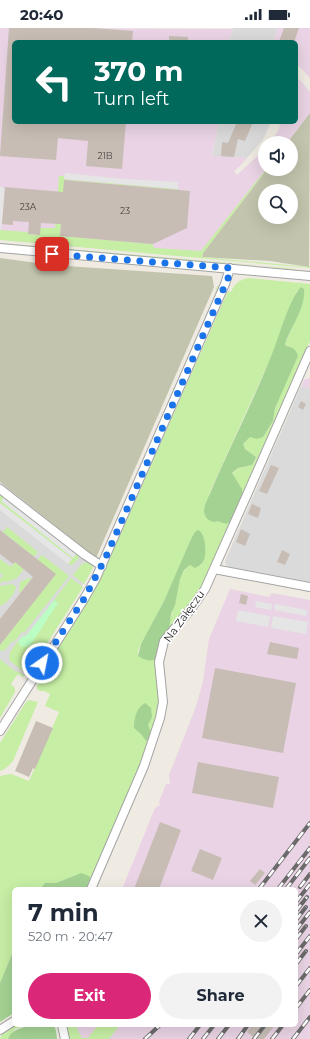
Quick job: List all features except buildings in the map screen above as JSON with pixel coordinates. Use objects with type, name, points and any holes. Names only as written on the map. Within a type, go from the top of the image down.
[{"type":"street","points":[[0,248],[52,254],[310,276]]},
{"type":"street","points":[[0,731],[84,599],[102,566],[227,280],[230,268]]},
{"type":"street","name":"Na Załęczu","points":[[92,887],[144,766],[160,718],[163,702],[159,662],[164,642],[205,589],[310,351]]},
{"type":"street","points":[[0,488],[89,559],[102,566]]},
{"type":"street","points":[[214,569],[310,587]]},
{"type":"street","points":[[0,1030],[12,1022]]},
{"type":"street","points":[[62,1027],[65,1039]]},
{"type":"shaded area","points":[[0,28],[233,29],[229,40],[12,40],[12,124],[219,124],[212,156],[247,158],[234,171],[237,175],[258,156],[258,176],[262,176],[203,253],[19,239],[0,236]]},
{"type":"shaded area","points":[[232,28],[278,28],[274,40],[229,40],[233,29]]},
{"type":"shaded area","points":[[278,28],[310,28],[310,78],[298,65],[298,40],[274,40]]},
{"type":"shaded area","points":[[299,79],[310,92],[310,113],[292,136],[275,136],[280,124],[298,124]]},
{"type":"shaded area","points":[[310,113],[309,267],[270,261],[202,257],[203,253],[262,176],[298,176],[298,136],[292,136]]},
{"type":"shaded area","points":[[219,124],[270,124],[265,136],[258,136],[258,145],[247,158],[212,157]]},
{"type":"shaded area","points":[[65,173],[178,182],[178,189],[64,179]]},
{"type":"shaded area","points":[[0,186],[5,189],[1,230],[0,230]]},
{"type":"shaded area","points":[[0,258],[52,265],[212,276],[214,287],[96,558],[0,482]]},
{"type":"shaded area","points":[[309,378],[310,389],[301,386],[304,380]]},
{"type":"shaded area","points":[[301,386],[310,389],[310,582],[230,567],[226,565],[225,561]]},
{"type":"shaded area","points":[[0,482],[96,558],[85,581],[25,676],[13,672],[0,662]]},
{"type":"shaded area","points":[[5,496],[77,553],[73,558],[1,501]]},
{"type":"shaded area","points":[[0,503],[72,559],[68,564],[0,510]]},
{"type":"shaded area","points":[[230,589],[269,597],[272,593],[310,600],[310,1039],[74,1039],[70,1027],[298,1027],[298,887],[123,887],[155,808],[160,805],[159,802],[166,784],[170,784],[169,775],[195,709],[203,682],[209,639]]},
{"type":"shaded area","points":[[256,601],[272,604],[271,610],[255,607]]},
{"type":"shaded area","points":[[275,604],[307,610],[306,616],[274,610]]},
{"type":"shaded area","points":[[238,610],[270,616],[268,627],[236,621]]},
{"type":"shaded area","points":[[273,616],[308,622],[306,634],[271,628]]},
{"type":"green space","points":[[59,176],[64,176],[64,179],[178,190],[65,180],[60,236],[153,244],[153,247],[155,248],[201,251],[262,176],[203,253],[202,257],[309,267],[310,265],[310,268],[0,240],[0,230],[28,232],[28,234],[39,235],[40,228],[55,228]]},
{"type":"green space","points":[[0,243],[287,268],[310,272],[262,266],[23,247]]},
{"type":"green space","points":[[249,278],[310,284],[310,341],[243,494],[242,489],[232,474],[238,468],[252,465],[256,457],[245,449],[243,444],[250,437],[263,437],[273,421],[275,408],[283,387],[291,347],[286,346],[285,344],[302,305],[304,289],[297,291],[272,355],[209,494],[214,522],[231,521],[213,562],[194,598],[169,631],[170,620],[179,582],[183,572],[190,565],[195,567],[201,565],[204,561],[191,539],[166,597],[140,647],[138,656],[157,659],[161,707],[152,738],[90,887],[87,887],[89,881],[76,875],[56,883],[45,883],[42,887],[12,887],[12,954],[0,983],[0,776],[11,774],[29,781],[59,712],[45,706],[50,694],[37,689],[40,680],[37,679],[102,576],[228,291],[231,292],[238,282]]},
{"type":"green space","points":[[217,286],[216,296],[149,450],[147,451],[215,295]]},
{"type":"green space","points":[[301,287],[304,289],[303,303],[285,344],[286,346],[295,350],[298,356],[275,408],[273,421],[263,437],[257,439],[250,437],[243,444],[245,449],[256,457],[252,465],[238,468],[232,473],[242,489],[243,494],[231,521],[226,523],[211,521],[206,518],[204,510],[205,505],[248,411],[275,347],[288,309]]},
{"type":"green space","points":[[3,495],[74,557],[77,553],[79,558],[72,565],[68,564],[72,559],[0,503],[0,496]]},
{"type":"green space","points":[[7,527],[38,552],[34,557],[3,532]]},
{"type":"green space","points":[[198,530],[203,535],[205,545],[203,562],[195,568],[190,565],[184,570],[180,579],[175,605],[171,614],[169,631],[159,646],[157,659],[143,659],[138,656],[141,644],[164,601],[191,539]]},
{"type":"green space","points":[[42,555],[69,576],[24,633],[22,632],[5,650],[0,651],[0,645],[55,574],[37,560]]},
{"type":"green space","points":[[0,559],[11,567],[15,562],[24,569],[17,578],[0,583],[0,579],[3,575],[1,573],[0,575]]},
{"type":"green space","points":[[87,562],[94,566],[84,584],[73,575],[82,564]]},
{"type":"green space","points":[[29,578],[31,579],[20,593],[20,582]]},
{"type":"green space","points":[[71,578],[83,587],[41,653],[39,652],[43,646],[39,644],[29,660],[33,662],[38,654],[39,655],[27,674],[10,661],[10,652],[18,641],[21,647],[58,604],[54,600]]},
{"type":"green space","points":[[12,584],[16,587],[14,592],[8,601],[0,606],[0,586]]},
{"type":"green space","points":[[54,600],[58,603],[30,646],[21,647],[18,641],[23,636],[26,636]]},
{"type":"green space","points":[[0,659],[16,672],[18,671],[25,676],[22,677],[18,674],[11,684],[15,688],[15,692],[0,718]]},
{"type":"green space","points":[[29,700],[38,702],[13,761],[6,768],[0,771],[0,743],[26,702]]},
{"type":"green space","points":[[145,703],[151,708],[152,717],[148,725],[152,735],[146,741],[134,728],[136,714],[139,708]]},
{"type":"green space","points":[[81,873],[89,876],[90,878],[87,887],[42,887],[45,883],[56,883]]},
{"type":"green space","points":[[12,954],[12,1014],[0,1022],[0,983]]},
{"type":"green space","points":[[12,1027],[22,1027],[15,1029],[8,1039],[0,1039],[8,1029]]},
{"type":"green space","points":[[23,1027],[55,1027],[57,1039],[8,1039],[14,1031]]},
{"type":"green space","points":[[65,1027],[78,1027],[77,1029],[82,1038],[88,1038],[96,1027],[118,1027],[109,1039],[68,1039]]},
{"type":"railway","points":[[261,887],[310,823]]},
{"type":"railway","points":[[280,887],[310,848]]},
{"type":"railway","points":[[288,887],[310,858]]},
{"type":"railway","points":[[300,887],[310,874]]},
{"type":"railway","points":[[298,899],[310,884]]},
{"type":"railway","points":[[298,908],[307,897]]},
{"type":"railway","points":[[298,917],[306,907]]},
{"type":"railway","points":[[298,927],[310,912]]},
{"type":"railway","points":[[298,936],[306,926]]},
{"type":"railway","points":[[298,951],[310,936]]},
{"type":"railway","points":[[298,961],[306,951]]},
{"type":"railway","points":[[298,983],[310,968]]},
{"type":"railway","points":[[298,1005],[310,990]]},
{"type":"railway","points":[[293,1039],[310,1017]]},
{"type":"railway","points":[[145,1039],[158,1027]]},
{"type":"railway","points":[[189,1039],[198,1027]]},
{"type":"railway","points":[[203,1039],[212,1027]]},
{"type":"railway","points":[[218,1039],[227,1027]]},
{"type":"railway","points":[[238,1039],[247,1027]]},
{"type":"railway","points":[[254,1039],[263,1027]]},
{"type":"railway","points":[[272,1039],[281,1027]]},
{"type":"route","points":[[42,663],[96,578],[229,276],[230,268],[52,254]]}]
